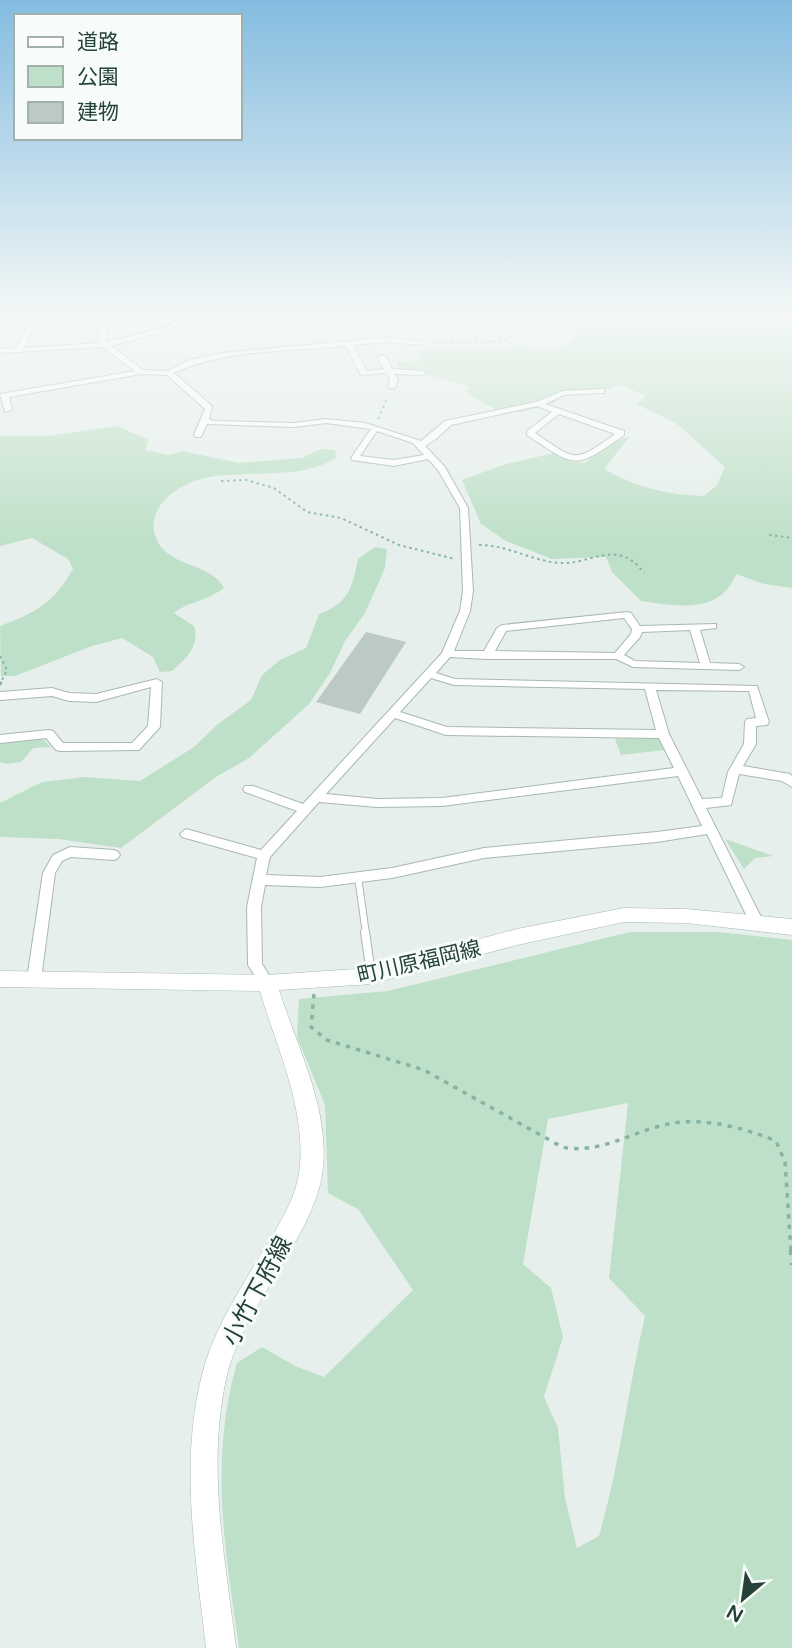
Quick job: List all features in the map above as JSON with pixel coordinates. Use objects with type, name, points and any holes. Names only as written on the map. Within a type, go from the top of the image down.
[{"type":"main road","name":"町川原福岡線","points":[[0,979],[316,982],[371,976],[517,937],[624,915],[686,916],[792,928]]},
{"type":"main road","name":"小竹下府線","points":[[220,1648],[203,1464],[211,1387],[232,1328],[305,1202],[312,1163],[308,1121],[267,983]]},
{"type":"street","points":[[8,410],[3,395],[34,390]]},
{"type":"street","points":[[188,390],[209,408],[198,435]]},
{"type":"street","points":[[420,445],[448,423],[538,404],[563,393],[601,391]]},
{"type":"street","points":[[538,404],[621,433],[585,459],[570,459],[530,433],[558,411]]},
{"type":"street","points":[[205,420],[213,423],[295,425],[326,421],[365,425],[416,441],[431,456],[455,489],[464,508],[468,591],[465,611],[447,654],[264,855],[254,907],[255,965],[267,983]]},
{"type":"street","points":[[375,429],[355,458],[394,463],[431,456]]},
{"type":"street","points":[[487,656],[502,628],[627,615],[637,629],[636,635],[618,656]]},
{"type":"street","points":[[637,629],[712,626]]},
{"type":"street","points":[[694,628],[706,666]]},
{"type":"street","points":[[447,654],[618,656],[633,664],[739,667]]},
{"type":"street","points":[[429,674],[454,682],[753,688],[763,722],[751,722],[750,744],[736,769],[727,802],[699,804]]},
{"type":"street","points":[[0,696],[52,692],[69,697],[96,698],[158,682],[154,727],[135,747],[60,747],[49,734],[0,739]]},
{"type":"street","points":[[650,686],[663,734],[758,925]]},
{"type":"street","points":[[394,714],[446,731],[663,734]]},
{"type":"street","points":[[736,769],[786,777],[792,783]]},
{"type":"street","points":[[317,798],[377,803],[443,802],[681,771]]},
{"type":"street","points":[[249,789],[306,810]]},
{"type":"street","points":[[258,880],[320,882],[392,873],[484,853],[657,837],[710,829]]},
{"type":"street","points":[[186,834],[264,855]]},
{"type":"street","points":[[34,979],[49,873],[57,858],[70,852],[114,855]]},
{"type":"lane","points":[[358,877],[371,976]]},
{"type":"path","points":[[365,425],[380,418],[391,390]]},
{"type":"path","points":[[221,481],[246,480],[274,488],[307,512],[341,518],[399,545],[465,562]]},
{"type":"path","points":[[769,535],[792,538]]},
{"type":"path","points":[[465,545],[496,545],[559,563],[610,554],[634,559],[643,573]]},
{"type":"path","points":[[0,656],[7,670],[0,685]]},
{"type":"path","points":[[316,982],[311,1027],[327,1040],[424,1070],[562,1147],[580,1151],[681,1122],[746,1128],[776,1142],[785,1162],[792,1265]]},
{"type":"green space","points":[[468,390],[587,390],[562,395],[555,403],[521,412],[499,412],[467,393]]},
{"type":"green space","points":[[632,390],[792,390],[792,588],[764,584],[736,574],[729,587],[708,602],[668,605],[641,601],[612,572],[606,557],[552,559],[506,541],[481,524],[462,480],[503,465],[554,453],[571,461],[585,463],[607,445],[630,436],[604,469],[640,485],[665,492],[704,496],[717,485],[725,467],[676,423],[636,404],[646,396]]},
{"type":"green space","points":[[118,426],[148,440],[146,450],[169,455],[183,451],[238,463],[302,458],[321,449],[335,450],[336,458],[306,470],[205,478],[185,485],[160,506],[154,524],[160,546],[177,559],[209,573],[224,588],[174,613],[194,626],[195,640],[191,652],[172,671],[160,672],[153,657],[122,638],[92,646],[15,676],[1,676],[0,626],[24,616],[51,599],[73,569],[68,559],[32,538],[0,546],[0,436],[47,436]]},
{"type":"green space","points":[[375,547],[387,549],[385,568],[365,613],[345,641],[330,673],[309,704],[249,758],[216,777],[121,848],[58,839],[0,837],[0,803],[42,782],[84,777],[140,781],[194,747],[218,724],[251,700],[262,675],[280,660],[306,648],[319,614],[343,599],[354,578],[358,559]]},
{"type":"green space","points":[[40,737],[51,747],[33,748],[21,762],[0,762],[0,743]]},
{"type":"green space","points":[[658,738],[664,750],[621,755],[615,739]]},
{"type":"green space","points":[[725,839],[773,856],[755,858],[744,869]]},
{"type":"green space","points":[[630,932],[718,932],[792,940],[792,1648],[239,1648],[222,1505],[224,1435],[228,1399],[237,1363],[262,1347],[295,1366],[324,1377],[413,1290],[358,1209],[328,1193],[325,1105],[297,1037],[299,999],[388,991]],"holes":[[[628,1103],[609,1278],[645,1316],[613,1482],[599,1536],[577,1548],[565,1498],[558,1428],[544,1397],[563,1337],[551,1288],[523,1264],[548,1119]]]},
{"type":"building","points":[[366,632],[406,642],[360,714],[316,702]]}]
